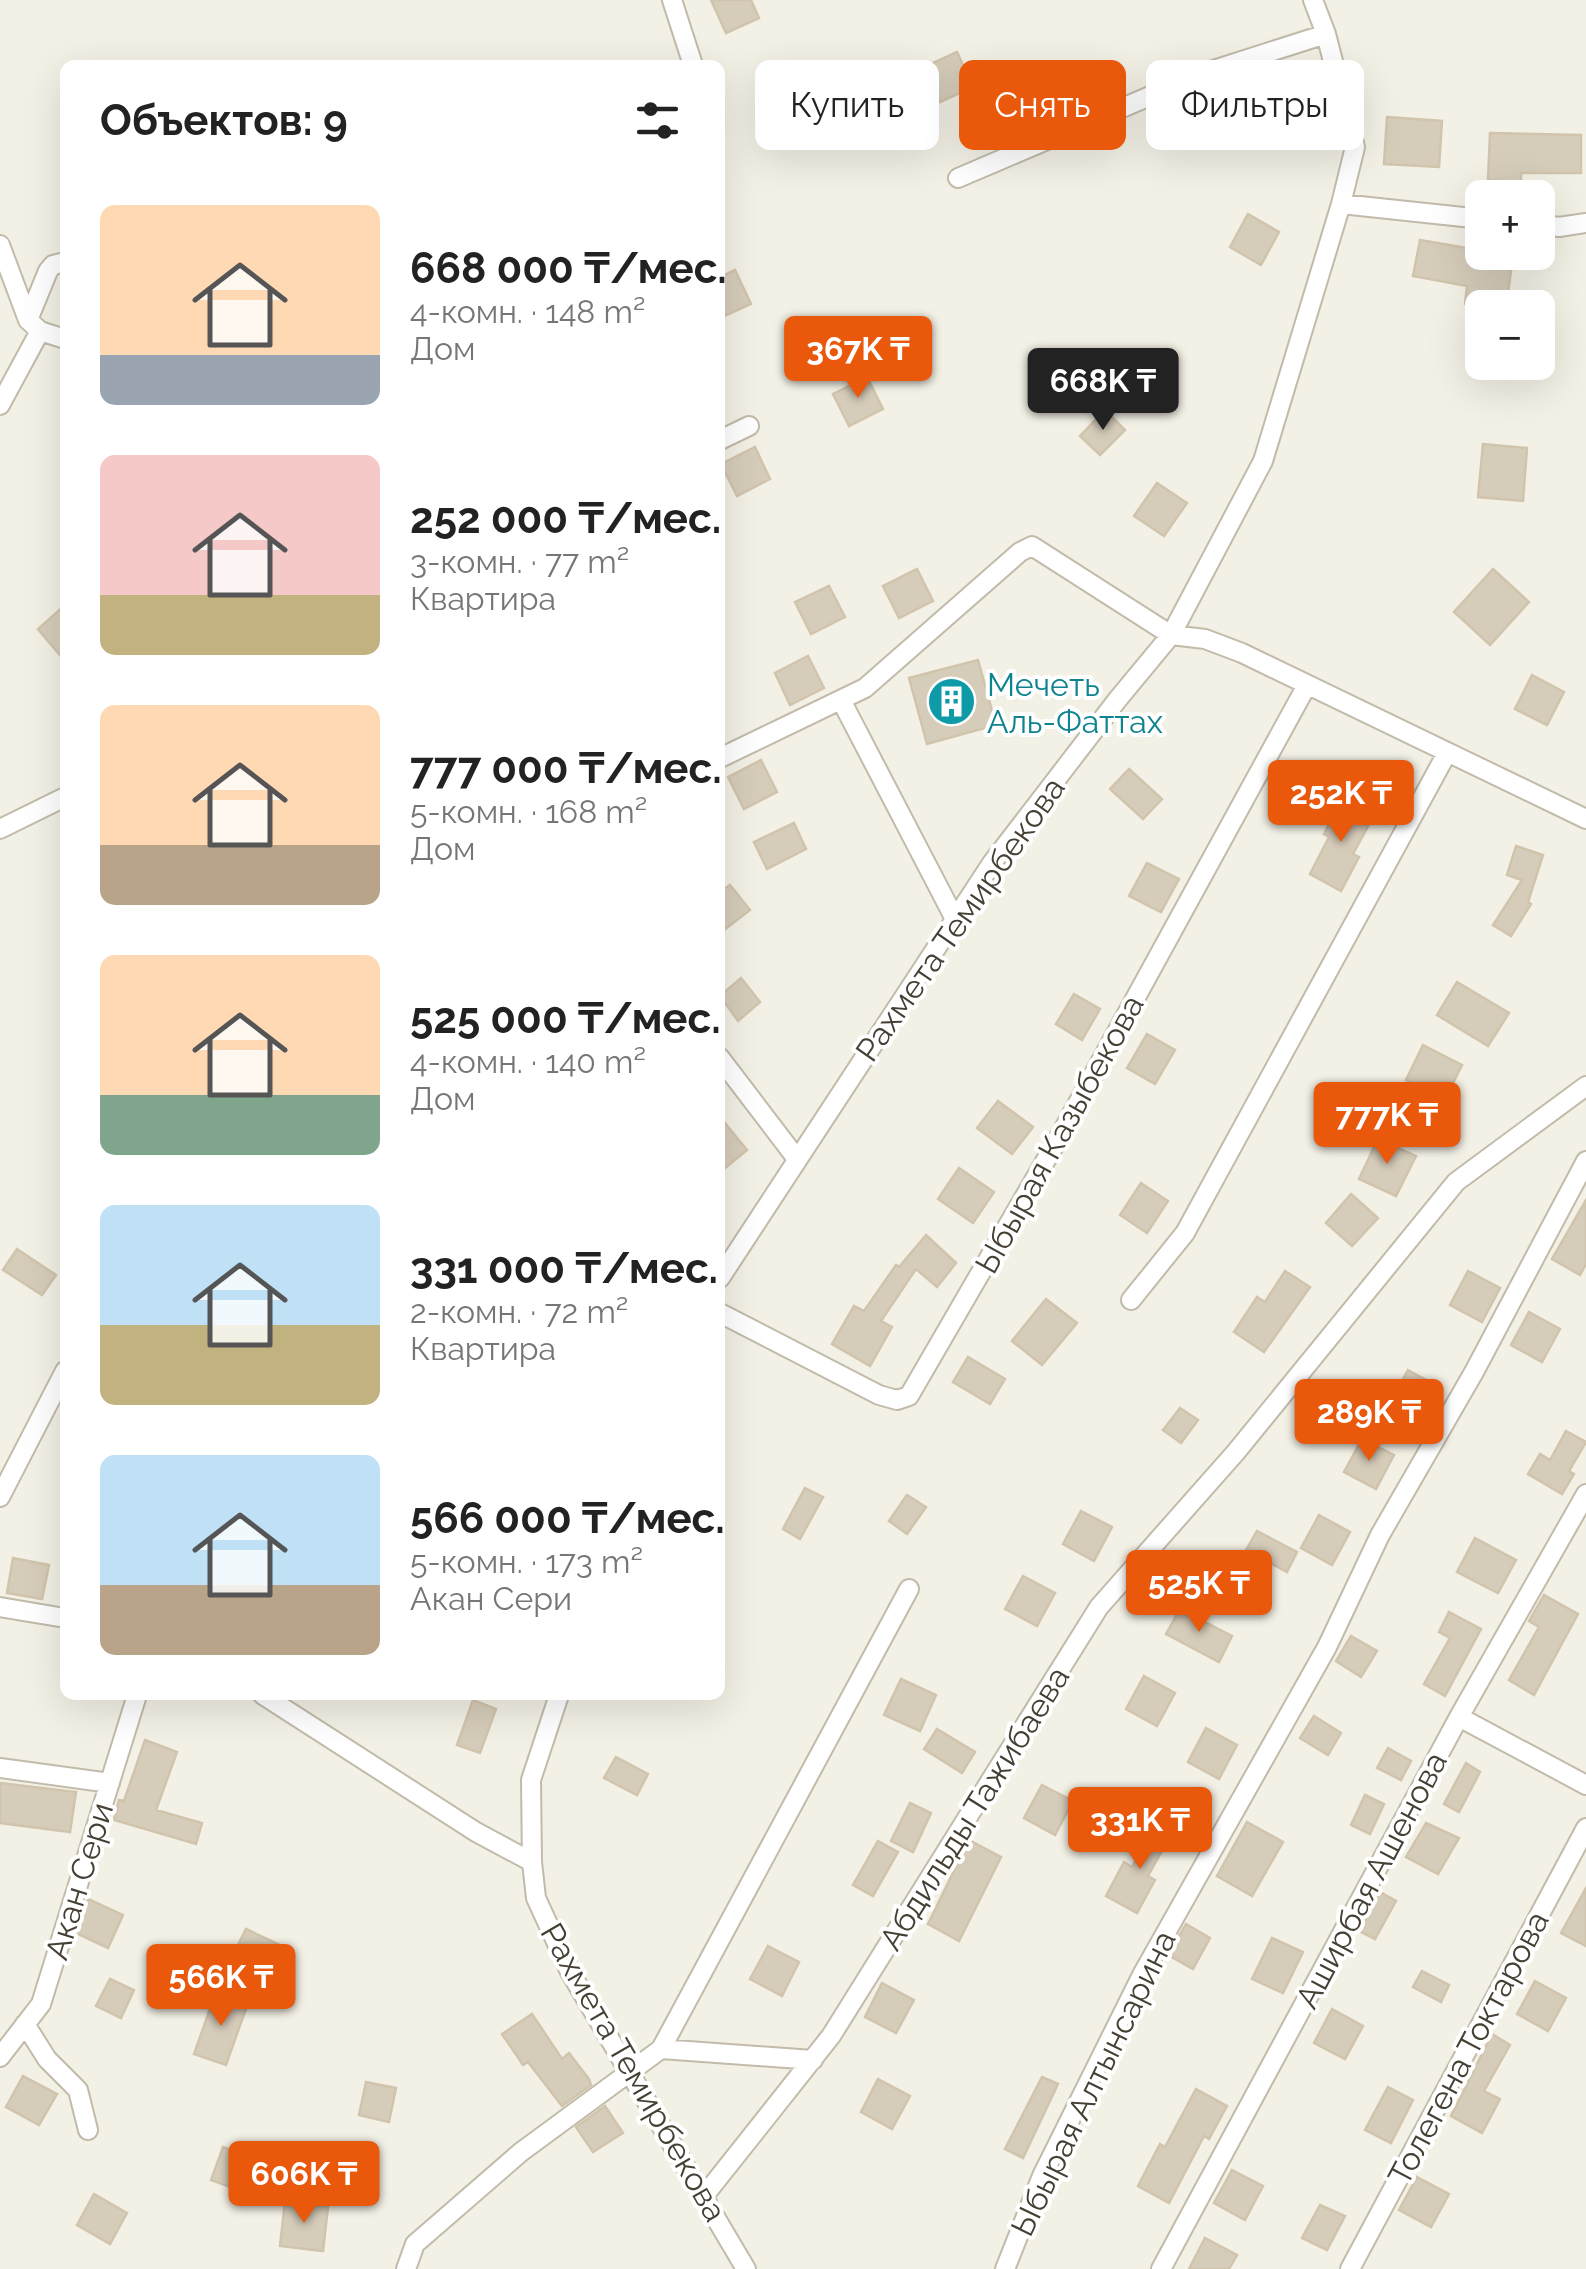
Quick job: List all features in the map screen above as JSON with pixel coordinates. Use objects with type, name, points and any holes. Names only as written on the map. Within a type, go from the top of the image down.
[{"type":"street","points":[[672,0],[691,60]]},
{"type":"street","name":"Рахмета Темирбекова","points":[[725,1270],[992,863],[1171,635],[1263,462],[1355,147],[1326,34],[1313,0]]},
{"type":"street","points":[[958,178],[1204,73],[1326,34]]},
{"type":"street","points":[[1341,204],[1465,217]]},
{"type":"street","points":[[1555,226],[1586,224]]},
{"type":"street","points":[[0,245],[34,326],[60,337]]},
{"type":"street","points":[[0,405],[34,326],[48,271],[60,263]]},
{"type":"street","points":[[725,438],[749,426]]},
{"type":"street","points":[[725,756],[865,688],[1020,552],[1032,546],[1171,635],[1205,640],[1242,653],[1586,819]]},
{"type":"street","name":"Ыбырая Казыбекова","points":[[725,1316],[879,1395],[897,1400],[909,1396],[1061,1134],[1307,685]]},
{"type":"street","points":[[841,700],[955,918]]},
{"type":"street","points":[[1131,1300],[1185,1234],[1447,754]]},
{"type":"street","points":[[0,829],[60,799]]},
{"type":"street","points":[[725,1065],[797,1159]]},
{"type":"street","name":"Абдильды Тажибаева","points":[[704,2196],[831,2036],[1099,1607],[1236,1452],[1456,1182],[1586,1086]]},
{"type":"street","name":"Ыбырая Алтынсарина","points":[[1005,2269],[1042,2176],[1142,1975],[1327,1647],[1380,1535],[1474,1372],[1586,1161]]},
{"type":"street","points":[[0,1497],[60,1382]]},
{"type":"street","name":"Аширбая Ашенова","points":[[1161,2269],[1459,1717],[1586,1494]]},
{"type":"street","points":[[406,2269],[415,2244],[521,2152],[661,2049],[909,1590]]},
{"type":"street","points":[[0,1606],[60,1617]]},
{"type":"street","name":"Акан Сери","points":[[0,2057],[41,2004],[135,1700]]},
{"type":"street","points":[[270,1700],[476,1832],[532,1862]]},
{"type":"street","name":"Рахмета Темирбекова","points":[[557,1700],[532,1780],[536,1898],[570,1972],[746,2269]]},
{"type":"street","points":[[1459,1717],[1586,1786]]},
{"type":"street","points":[[0,1768],[110,1783]]},
{"type":"street","name":"Толегена Токтарова","points":[[1350,2269],[1586,1828]]},
{"type":"street","points":[[25,2024],[46,2059],[78,2090],[88,2130]]},
{"type":"street","points":[[661,2049],[813,2060]]},
{"type":"building","points":[[711,0],[751,0],[759,18],[726,33]]},
{"type":"building","points":[[957,52],[961,60],[959,93],[940,102],[939,100],[939,60]]},
{"type":"building","points":[[1387,117],[1442,121],[1439,167],[1384,164]]},
{"type":"building","points":[[1490,133],[1581,135],[1581,173],[1521,173],[1521,180],[1488,180]]},
{"type":"building","points":[[1248,214],[1279,232],[1261,265],[1230,247]]},
{"type":"building","points":[[1420,240],[1465,248],[1465,270],[1511,270],[1508,290],[1467,290],[1467,286],[1413,276]]},
{"type":"building","points":[[735,270],[751,304],[725,316],[725,275]]},
{"type":"building","points":[[867,377],[883,409],[849,426],[833,394]]},
{"type":"building","points":[[1105,410],[1125,430],[1100,455],[1080,436]]},
{"type":"building","points":[[1483,444],[1527,448],[1523,501],[1478,497]]},
{"type":"building","points":[[755,447],[770,479],[737,496],[725,472],[725,462]]},
{"type":"building","points":[[1157,483],[1187,503],[1164,536],[1134,516]]},
{"type":"building","points":[[917,569],[933,601],[899,618],[883,586]]},
{"type":"building","points":[[1493,569],[1529,602],[1490,645],[1454,612]]},
{"type":"building","points":[[829,586],[845,617],[811,634],[795,602]]},
{"type":"building","points":[[60,609],[60,655],[38,629]]},
{"type":"building","points":[[808,656],[824,688],[790,705],[775,673]]},
{"type":"building","name":"Мечеть Аль-Фаттах","points":[[978,660],[996,725],[927,744],[909,678]]},
{"type":"building","points":[[1532,675],[1564,692],[1547,725],[1515,709]]},
{"type":"building","points":[[761,760],[777,792],[744,809],[728,777]]},
{"type":"building","points":[[1129,769],[1162,799],[1143,819],[1110,789]]},
{"type":"building","points":[[1341,800],[1373,817],[1353,854],[1359,857],[1341,891],[1310,874],[1329,837],[1324,834]]},
{"type":"building","points":[[794,823],[806,849],[767,869],[754,842]]},
{"type":"building","points":[[1516,846],[1543,855],[1528,902],[1531,904],[1511,936],[1493,925],[1522,880],[1507,875]]},
{"type":"building","points":[[1147,863],[1179,879],[1161,912],[1129,896]]},
{"type":"building","points":[[730,885],[750,910],[725,929],[725,888]]},
{"type":"building","points":[[741,978],[760,1002],[738,1021],[725,1003],[725,992]]},
{"type":"building","points":[[1457,982],[1509,1013],[1488,1046],[1437,1015]]},
{"type":"building","points":[[1074,994],[1100,1009],[1082,1040],[1056,1024]]},
{"type":"building","points":[[1147,1034],[1175,1050],[1155,1084],[1127,1068]]},
{"type":"building","points":[[1423,1045],[1462,1065],[1445,1099],[1406,1080]]},
{"type":"building","points":[[998,1101],[1033,1127],[1012,1154],[977,1128]]},
{"type":"building","points":[[725,1123],[747,1150],[725,1168]]},
{"type":"building","points":[[1378,1139],[1416,1156],[1396,1196],[1359,1179]]},
{"type":"building","points":[[959,1168],[994,1192],[973,1223],[938,1199]]},
{"type":"building","points":[[1141,1183],[1168,1201],[1147,1233],[1120,1215]]},
{"type":"building","points":[[1351,1194],[1378,1218],[1352,1246],[1326,1223]]},
{"type":"building","points":[[1586,1200],[1586,1264],[1580,1275],[1552,1259]]},
{"type":"building","points":[[926,1235],[956,1263],[937,1287],[916,1269],[881,1321],[892,1327],[870,1366],[832,1344],[854,1306],[864,1311],[896,1265],[899,1267]]},
{"type":"building","points":[[17,1249],[56,1275],[42,1295],[3,1270]]},
{"type":"building","points":[[1285,1271],[1310,1287],[1264,1352],[1234,1332],[1257,1297],[1265,1302]]},
{"type":"building","points":[[1468,1271],[1500,1288],[1482,1322],[1450,1305]]},
{"type":"building","points":[[1046,1299],[1077,1323],[1042,1365],[1012,1341]]},
{"type":"building","points":[[1529,1312],[1560,1329],[1542,1362],[1511,1345]]},
{"type":"building","points":[[968,1357],[1005,1379],[990,1404],[953,1382]]},
{"type":"building","points":[[1408,1370],[1439,1387],[1421,1420],[1390,1403]]},
{"type":"building","points":[[1180,1408],[1198,1420],[1181,1443],[1163,1430]]},
{"type":"building","points":[[1566,1431],[1586,1442],[1569,1471],[1574,1474],[1562,1494],[1528,1474],[1540,1454],[1550,1460]]},
{"type":"building","points":[[1362,1439],[1394,1455],[1376,1489],[1344,1472]]},
{"type":"building","points":[[805,1488],[823,1497],[800,1539],[783,1529]]},
{"type":"building","points":[[907,1495],[926,1507],[907,1534],[889,1521]]},
{"type":"building","points":[[1081,1511],[1112,1527],[1094,1561],[1063,1544]]},
{"type":"building","points":[[1319,1515],[1350,1532],[1332,1565],[1301,1548]]},
{"type":"building","points":[[1257,1531],[1297,1552],[1287,1572],[1246,1550]]},
{"type":"building","points":[[1475,1538],[1516,1560],[1498,1593],[1457,1572]]},
{"type":"building","points":[[13,1558],[49,1565],[42,1599],[7,1593]]},
{"type":"building","points":[[1023,1576],[1055,1593],[1037,1626],[1005,1609]]},
{"type":"building","points":[[1544,1595],[1578,1614],[1534,1695],[1509,1680],[1539,1627],[1529,1621]]},
{"type":"building","points":[[1180,1609],[1232,1636],[1219,1662],[1166,1634]]},
{"type":"building","points":[[1449,1612],[1481,1629],[1445,1696],[1424,1684],[1450,1638],[1439,1632]]},
{"type":"building","points":[[1351,1636],[1377,1651],[1361,1677],[1336,1661]]},
{"type":"building","points":[[1144,1676],[1175,1693],[1157,1726],[1126,1709]]},
{"type":"building","points":[[901,1679],[936,1695],[920,1731],[884,1715]]},
{"type":"building","points":[[473,1700],[496,1709],[480,1753],[457,1745]]},
{"type":"building","points":[[1314,1716],[1341,1733],[1328,1755],[1300,1738]]},
{"type":"building","points":[[1206,1728],[1237,1745],[1219,1779],[1188,1762]]},
{"type":"building","points":[[937,1729],[975,1752],[962,1773],[924,1749]]},
{"type":"building","points":[[145,1740],[177,1752],[156,1810],[202,1823],[196,1844],[114,1820]]},
{"type":"building","points":[[1388,1748],[1411,1761],[1401,1780],[1377,1768]]},
{"type":"building","points":[[616,1757],[648,1774],[637,1795],[604,1778]]},
{"type":"building","points":[[1466,1763],[1480,1772],[1459,1812],[1444,1804]]},
{"type":"building","points":[[0,1783],[76,1792],[70,1832],[0,1823]]},
{"type":"building","points":[[1042,1785],[1073,1801],[1055,1835],[1024,1818]]},
{"type":"building","points":[[1365,1795],[1384,1804],[1370,1834],[1351,1825]]},
{"type":"building","points":[[910,1803],[931,1813],[913,1852],[891,1841]]},
{"type":"building","points":[[1157,1822],[1173,1831],[1148,1876],[1155,1880],[1137,1913],[1106,1896],[1124,1862],[1132,1867]]},
{"type":"building","points":[[1247,1822],[1283,1842],[1252,1896],[1217,1876]]},
{"type":"building","points":[[1426,1823],[1459,1838],[1438,1874],[1406,1857]]},
{"type":"building","points":[[969,1840],[1001,1857],[959,1941],[928,1924]]},
{"type":"building","points":[[878,1841],[898,1852],[873,1896],[853,1885]]},
{"type":"building","points":[[1586,1888],[1586,1946],[1561,1933]]},
{"type":"building","points":[[1380,1892],[1396,1901],[1375,1939],[1359,1931]]},
{"type":"building","points":[[88,1899],[123,1915],[108,1948],[76,1933]]},
{"type":"building","points":[[1186,1924],[1210,1938],[1193,1969],[1168,1955]]},
{"type":"building","points":[[246,1929],[280,1945],[265,1977],[230,1961]]},
{"type":"building","points":[[1272,1938],[1303,1952],[1283,1993],[1252,1979]]},
{"type":"building","points":[[768,1946],[799,1962],[782,1996],[750,1979]]},
{"type":"building","points":[[1422,1971],[1449,1985],[1441,2002],[1413,1987]]},
{"type":"building","points":[[110,1979],[134,1990],[121,2018],[96,2006]]},
{"type":"building","points":[[1535,1981],[1566,1998],[1548,2031],[1517,2014]]},
{"type":"building","points":[[882,1983],[914,2000],[896,2033],[865,2017]]},
{"type":"building","points":[[216,1992],[248,2003],[226,2065],[194,2054]]},
{"type":"building","points":[[1332,2009],[1363,2026],[1345,2059],[1314,2043]]},
{"type":"building","points":[[532,2014],[562,2059],[569,2053],[591,2085],[562,2106],[528,2062],[523,2065],[502,2034]]},
{"type":"building","points":[[1492,2034],[1510,2045],[1484,2091],[1500,2099],[1482,2133],[1451,2116]]},
{"type":"building","points":[[23,2076],[57,2094],[39,2125],[6,2107]]},
{"type":"building","points":[[1042,2077],[1058,2084],[1023,2158],[1005,2149]]},
{"type":"building","points":[[878,2079],[910,2096],[892,2129],[861,2112]]},
{"type":"building","points":[[366,2082],[396,2088],[389,2122],[359,2115]]},
{"type":"building","points":[[1388,2087],[1413,2100],[1391,2143],[1365,2130]]},
{"type":"building","points":[[1196,2089],[1227,2106],[1209,2139],[1204,2136],[1169,2203],[1138,2186],[1160,2144],[1165,2147]]},
{"type":"building","points":[[605,2106],[623,2133],[593,2152],[576,2127]]},
{"type":"building","points":[[223,2147],[256,2159],[244,2192],[211,2180]]},
{"type":"building","points":[[1232,2170],[1263,2186],[1245,2220],[1214,2203]]},
{"type":"building","points":[[1417,2177],[1449,2194],[1431,2227],[1399,2210]]},
{"type":"building","points":[[94,2194],[127,2213],[110,2244],[77,2225]]},
{"type":"building","points":[[285,2202],[328,2207],[323,2251],[280,2246]]},
{"type":"building","points":[[1320,2205],[1345,2216],[1327,2250],[1302,2238]]},
{"type":"building","points":[[1205,2238],[1237,2255],[1229,2269],[1189,2269]]},
{"type":"place","name":"Мечеть Аль-Фаттах","points":[[952,702]]}]
